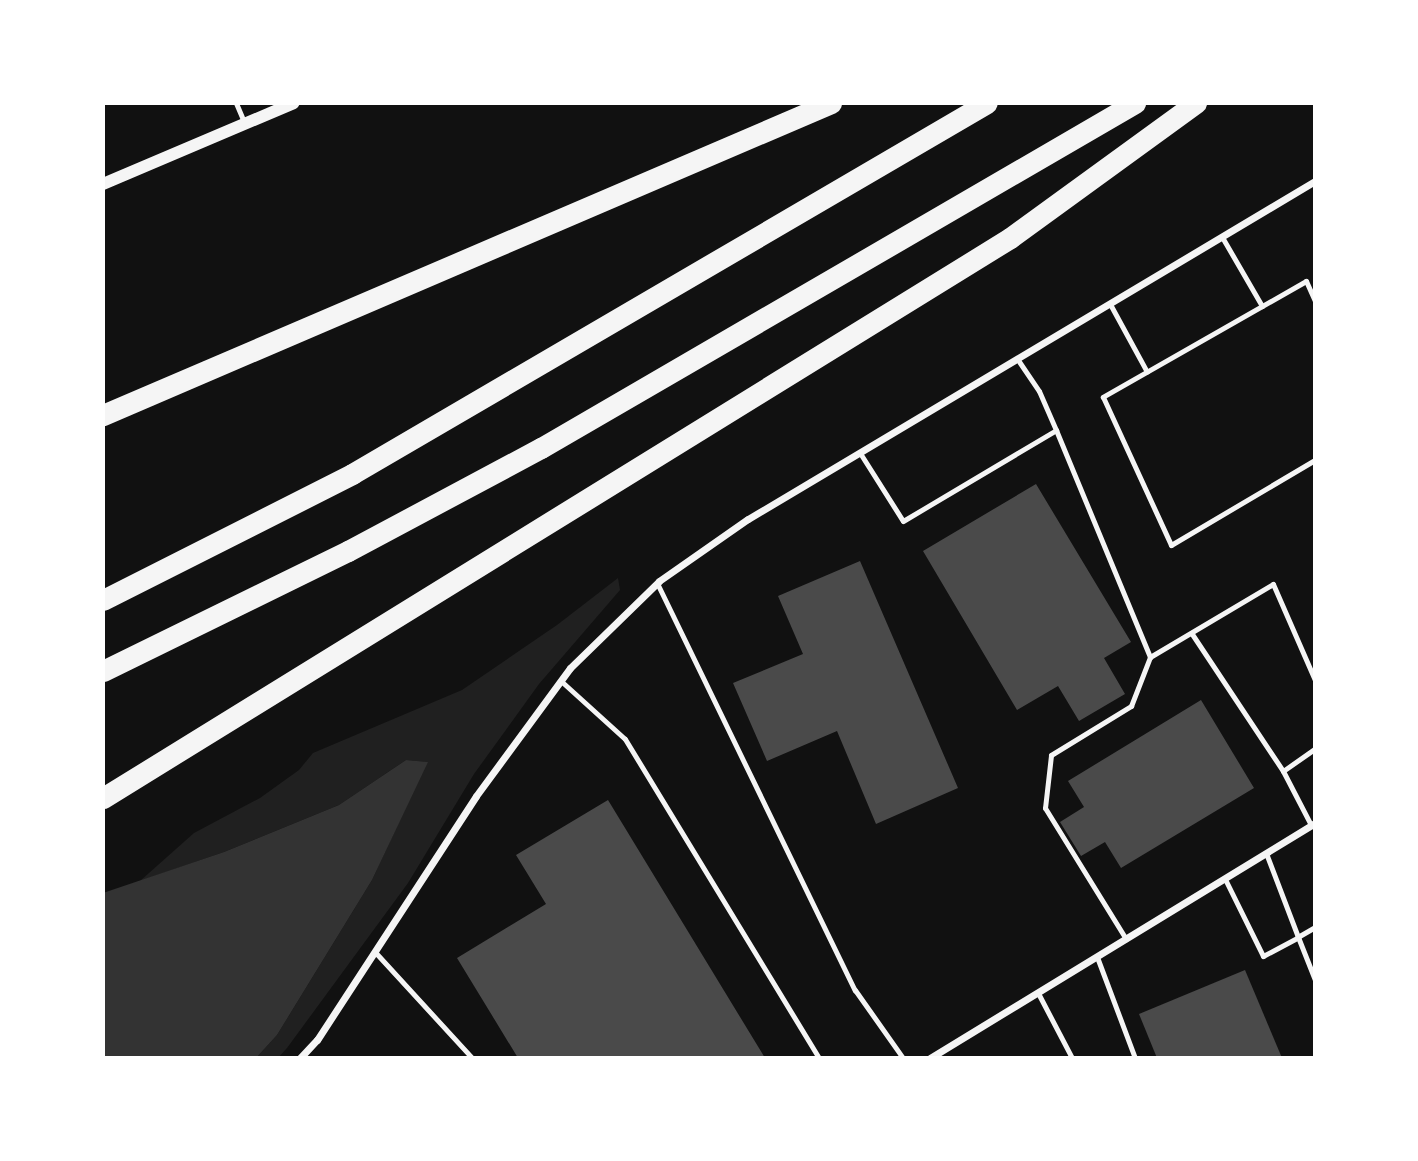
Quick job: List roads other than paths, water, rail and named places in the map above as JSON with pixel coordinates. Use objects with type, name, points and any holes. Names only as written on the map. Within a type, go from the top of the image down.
[{"type":"highway","points":[[103,415],[831,103]]},
{"type":"highway","points":[[103,600],[374,461],[987,103]]},
{"type":"highway","points":[[103,671],[348,551],[541,448],[1135,103]]},
{"type":"highway","points":[[103,798],[1010,238],[1196,103]]},
{"type":"street","points":[[103,184],[294,103]]},
{"type":"street","points":[[300,1058],[317,1040],[476,796],[561,681],[657,583],[748,519],[1315,181]]},
{"type":"street","points":[[930,1058],[1313,824]]},
{"type":"lane","points":[[236,103],[245,124]]},
{"type":"lane","points":[[1222,237],[1262,306]]},
{"type":"lane","points":[[1315,301],[1306,281],[1103,397],[1171,545],[1315,460]]},
{"type":"lane","points":[[1110,304],[1147,372]]},
{"type":"lane","points":[[1018,360],[1039,391],[1150,657]]},
{"type":"lane","points":[[860,453],[902,520],[1056,430]]},
{"type":"lane","points":[[657,583],[855,990],[903,1058]]},
{"type":"lane","points":[[1126,940],[1045,808],[1051,755],[1131,706],[1150,657],[1273,584],[1315,680]]},
{"type":"lane","points":[[1192,634],[1283,771],[1313,824]]},
{"type":"lane","points":[[561,681],[625,739],[819,1058]]},
{"type":"lane","points":[[1283,771],[1315,750]]},
{"type":"lane","points":[[1266,853],[1315,980]]},
{"type":"lane","points":[[1224,879],[1263,956],[1315,928]]},
{"type":"lane","points":[[375,952],[472,1058]]},
{"type":"lane","points":[[1097,957],[1135,1058]]},
{"type":"lane","points":[[1038,993],[1072,1058]]}]
